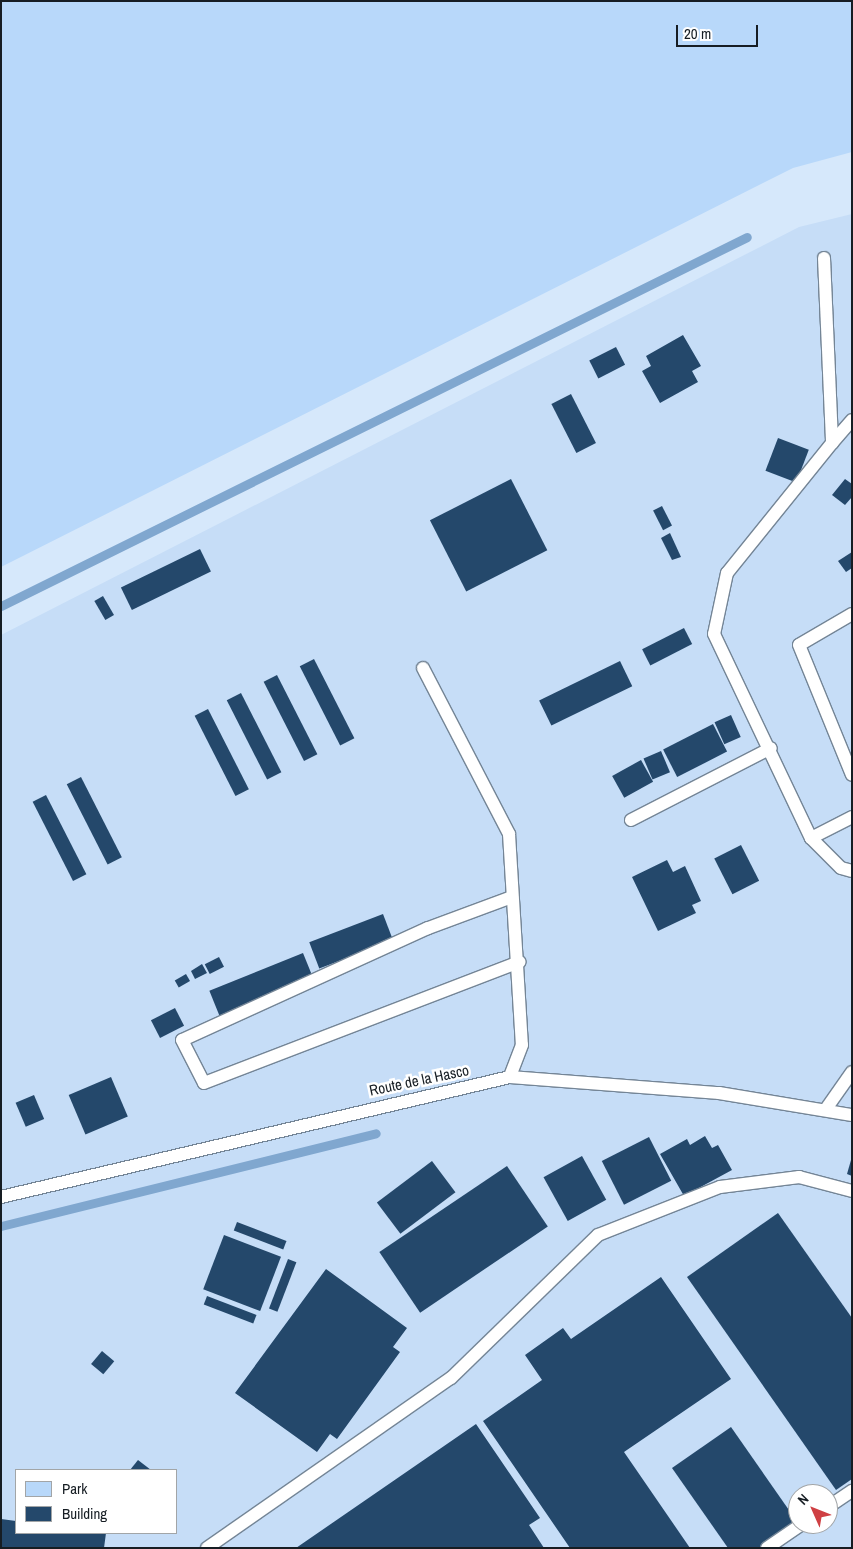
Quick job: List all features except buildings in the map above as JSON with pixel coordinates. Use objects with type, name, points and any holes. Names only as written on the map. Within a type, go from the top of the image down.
[{"type":"lane","points":[[824,258],[832,443]]},
{"type":"lane","points":[[852,420],[727,573],[714,634],[771,748],[811,838],[841,868],[852,871]]},
{"type":"lane","points":[[852,614],[799,645],[852,775]]},
{"type":"lane","points":[[423,668],[509,834],[512,896],[520,962],[522,1045],[510,1077]]},
{"type":"lane","points":[[631,820],[771,748]]},
{"type":"lane","points":[[811,838],[852,817]]},
{"type":"lane","points":[[512,896],[428,928],[182,1040],[204,1083],[520,962]]},
{"type":"lane","points":[[826,1109],[852,1072]]},
{"type":"lane","name":"Route de la Hasco","points":[[1,1197],[510,1077],[720,1093],[826,1109],[852,1116]]},
{"type":"lane","points":[[207,1548],[452,1378],[598,1235],[720,1187],[799,1176],[852,1190]]},
{"type":"lane","points":[[838,1500],[852,1491]]},
{"type":"lane","points":[[767,1548],[788,1534]]},
{"type":"shaded area","points":[[852,214],[852,1548],[1,1548],[1,635],[799,227]]},
{"type":"green space","points":[[1,1],[852,1],[852,152],[793,168],[1,567]]},
{"type":"waterway","points":[[1,606],[747,237]]},
{"type":"waterway","points":[[1,1226],[376,1133]]}]
